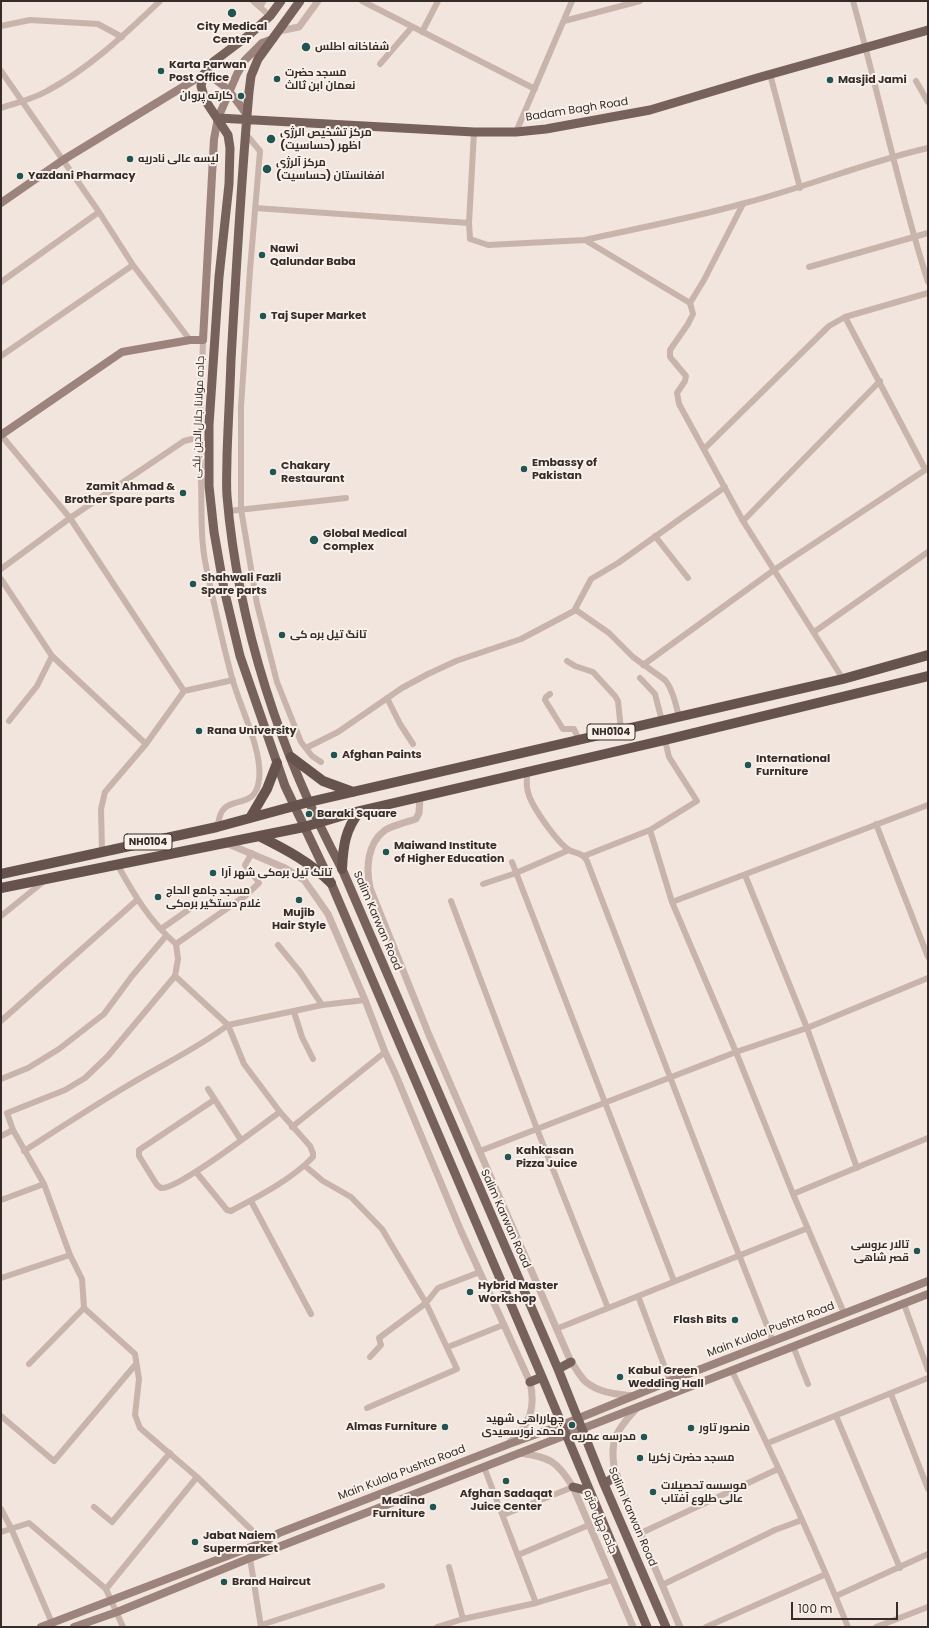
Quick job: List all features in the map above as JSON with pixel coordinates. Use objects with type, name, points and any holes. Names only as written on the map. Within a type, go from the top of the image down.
[{"type":"highway","name":"NH0104","points":[[1,874],[217,827],[309,802],[843,679],[928,656]]},
{"type":"highway","name":"NH0104","points":[[1,888],[304,826],[360,811],[666,740],[928,676]]},
{"type":"highway","points":[[291,757],[323,781],[353,792]]},
{"type":"highway","points":[[250,818],[267,789],[277,763]]},
{"type":"highway","points":[[342,869],[345,838],[352,822],[360,811]]},
{"type":"highway","points":[[259,836],[282,847],[308,864],[330,883]]},
{"type":"main road","points":[[1,203],[63,160],[204,74],[213,62],[249,35],[270,16],[281,1]]},
{"type":"main road","points":[[300,1],[258,59],[251,76],[236,268],[226,495],[245,617],[262,676],[291,757],[309,802],[319,822]]},
{"type":"main road","name":"Badam Bagh Road","points":[[218,118],[247,117],[474,132],[516,132],[546,129],[650,110],[770,74],[928,30]]},
{"type":"main road","points":[[1,435],[122,352],[190,340],[203,340],[214,139],[218,118],[237,74],[245,60],[262,43],[273,39]]},
{"type":"main road","points":[[204,74],[217,80],[230,93],[247,117]]},
{"type":"main road","name":"جاده مولانا جلال‌الدین بلخی","points":[[204,74],[201,86],[205,100],[228,135],[230,148],[219,277],[209,425],[209,486],[214,532],[224,589],[240,656],[277,763],[294,806],[304,826]]},
{"type":"main road","name":"Salim Karwan Road","points":[[319,822],[342,869],[558,1368],[604,1484],[666,1627]]},
{"type":"main road","points":[[304,826],[330,883],[542,1377],[647,1627]]},
{"type":"main road","name":"Main Kulola Pushta Road","points":[[41,1627],[264,1542],[279,1533],[509,1444],[578,1419],[773,1340],[928,1281]]},
{"type":"main road","name":"Main Kulola Pushta Road","points":[[74,1627],[117,1612],[275,1548],[928,1294]]},
{"type":"main road","points":[[558,1368],[571,1362]]},
{"type":"main road","points":[[530,1382],[542,1377]]},
{"type":"main road","points":[[604,1484],[616,1476]]},
{"type":"main road","points":[[573,1487],[589,1491]]},
{"type":"street","points":[[1,108],[46,92],[69,78],[122,37],[160,1]]},
{"type":"street","points":[[253,1],[261,4],[270,16]]},
{"type":"street","points":[[279,31],[299,27],[318,1]]},
{"type":"street","points":[[362,1],[535,89]]},
{"type":"street","points":[[422,32],[438,1]]},
{"type":"street","points":[[516,132],[572,1]]},
{"type":"street","points":[[564,21],[640,1]]},
{"type":"street","points":[[853,1],[914,237],[928,282]]},
{"type":"street","points":[[1,26],[30,20],[98,24],[122,37]]},
{"type":"street","points":[[380,64],[412,27]]},
{"type":"street","points":[[1,71],[99,212],[133,265],[190,340]]},
{"type":"street","points":[[770,74],[800,188]]},
{"type":"street","points":[[916,80],[928,102]]},
{"type":"street","points":[[474,132],[469,223],[470,239],[488,245],[585,240],[743,204],[800,188],[893,156],[928,148]]},
{"type":"street","points":[[246,133],[260,151],[241,407],[241,509],[257,604],[277,682],[301,742],[312,756],[320,762]]},
{"type":"street","points":[[743,204],[704,280],[690,303],[692,314],[688,324],[670,350],[670,357],[686,376],[685,381],[677,393],[677,398],[743,521],[843,679]]},
{"type":"street","points":[[255,208],[469,223]]},
{"type":"street","points":[[1,282],[99,212]]},
{"type":"street","points":[[809,267],[928,234]]},
{"type":"street","points":[[585,240],[690,303]]},
{"type":"street","points":[[1,356],[133,265]]},
{"type":"street","points":[[704,449],[829,326],[845,317],[928,293]]},
{"type":"street","points":[[643,665],[774,570],[926,469],[845,317]]},
{"type":"street","points":[[203,340],[200,437],[201,528],[206,565],[233,680],[253,738],[260,770],[257,788],[254,794],[242,802],[228,805],[224,808],[217,827]]},
{"type":"street","points":[[743,521],[880,381]]},
{"type":"street","points":[[1,435],[70,518],[184,691]]},
{"type":"street","points":[[1,569],[70,518],[184,441],[200,437]]},
{"type":"street","points":[[306,748],[338,732],[387,698],[428,674],[456,661],[521,639],[576,610],[591,579],[607,571],[725,487]]},
{"type":"street","points":[[229,511],[346,498]]},
{"type":"street","points":[[655,536],[688,578]]},
{"type":"street","points":[[814,632],[928,552]]},
{"type":"street","points":[[1,579],[52,656],[146,744]]},
{"type":"street","points":[[576,610],[609,633],[643,665],[665,680],[675,702],[679,717]]},
{"type":"street","points":[[9,721],[37,686],[52,656]]},
{"type":"street","points":[[567,661],[575,666],[593,672],[615,696],[618,701],[621,730]]},
{"type":"street","points":[[640,678],[655,694],[662,721]]},
{"type":"street","points":[[102,851],[101,809],[105,792],[146,744],[184,691],[233,680]]},
{"type":"street","points":[[550,694],[544,700],[563,729],[574,729],[579,740]]},
{"type":"street","points":[[387,698],[400,724],[414,744]]},
{"type":"street","points":[[253,738],[268,734]]},
{"type":"street","points":[[527,773],[527,791],[552,833],[569,850],[584,856],[650,830],[698,801],[669,757],[666,740]]},
{"type":"street","points":[[420,798],[419,813],[416,819],[384,830],[376,841],[370,854],[368,865],[370,888],[426,1028],[571,1362],[586,1382],[597,1389],[609,1393],[636,1396]]},
{"type":"street","points":[[672,902],[928,805]]},
{"type":"street","points":[[876,824],[928,957]]},
{"type":"street","points":[[650,830],[672,902],[844,1313]]},
{"type":"street","points":[[224,843],[252,853],[285,868],[304,880],[328,914],[365,1000],[384,1052],[395,1073],[480,1272],[530,1382],[533,1393],[531,1413],[520,1434],[509,1444]]},
{"type":"street","points":[[483,884],[516,873],[569,850]]},
{"type":"street","points":[[176,944],[245,896],[259,883],[245,865],[252,853]]},
{"type":"street","points":[[584,856],[714,1194],[740,1255],[773,1340]]},
{"type":"street","points":[[512,862],[674,1281]]},
{"type":"street","points":[[117,864],[137,900],[166,936],[176,944],[178,959],[175,976],[108,1056],[85,1078],[65,1090],[7,1113],[13,1130],[44,1184],[70,1255],[82,1279],[84,1308],[135,1354],[139,1380],[135,1415],[140,1428],[198,1477],[264,1542],[275,1548]]},
{"type":"street","points":[[745,875],[806,1028],[858,1168]]},
{"type":"street","points":[[1,916],[46,879]]},
{"type":"street","points":[[1,1021],[137,900]]},
{"type":"street","points":[[451,901],[537,1129],[608,1308]]},
{"type":"street","points":[[161,929],[191,908]]},
{"type":"street","points":[[1,1079],[28,1068],[59,1049],[104,1014],[132,976],[166,936]]},
{"type":"street","points":[[278,945],[300,972],[322,1006]]},
{"type":"street","points":[[175,976],[228,1025],[244,1064],[292,1127],[310,1146],[313,1153],[313,1157],[305,1166],[252,1201],[231,1211],[227,1210],[196,1172]]},
{"type":"street","points":[[480,1151],[736,1052],[806,1028],[928,978]]},
{"type":"street","points":[[24,1151],[128,1085],[218,1033],[228,1025],[322,1006],[365,1000]]},
{"type":"street","points":[[294,1012],[302,1037],[313,1059]]},
{"type":"street","points":[[292,1127],[384,1052]]},
{"type":"street","points":[[208,1089],[241,1140]]},
{"type":"street","points":[[214,1100],[139,1150],[139,1156],[161,1188],[170,1186],[196,1172],[280,1112]]},
{"type":"street","points":[[1,1136],[13,1130]]},
{"type":"street","points":[[793,1194],[928,1138]]},
{"type":"street","points":[[305,1166],[323,1181],[351,1197],[382,1230],[426,1303],[448,1347],[457,1369],[367,1408]]},
{"type":"street","points":[[1,1200],[44,1184]]},
{"type":"street","points":[[252,1201],[311,1314]]},
{"type":"street","points":[[556,1329],[808,1228]]},
{"type":"street","points":[[1,1278],[70,1255]]},
{"type":"street","points":[[370,1357],[381,1345],[379,1338],[426,1303],[438,1288],[480,1272]]},
{"type":"street","points":[[638,1296],[670,1381]]},
{"type":"street","points":[[904,1304],[928,1370]]},
{"type":"street","points":[[29,1364],[84,1308]]},
{"type":"street","points":[[448,1347],[503,1324]]},
{"type":"street","points":[[793,1346],[808,1384]]},
{"type":"street","points":[[1,1416],[54,1461],[136,1364]]},
{"type":"street","points":[[732,1371],[768,1443],[778,1469],[836,1596],[848,1627]]},
{"type":"street","points":[[768,1443],[928,1378]]},
{"type":"street","points":[[890,1394],[928,1489]]},
{"type":"street","points":[[638,1407],[623,1424],[614,1439],[613,1460],[616,1476],[680,1627]]},
{"type":"street","points":[[836,1416],[900,1568]]},
{"type":"street","points":[[94,1507],[112,1522],[170,1453]]},
{"type":"street","name":"جاده چهل متره","points":[[519,1454],[538,1456],[547,1459],[562,1469],[573,1487],[633,1627]]},
{"type":"street","points":[[484,1467],[536,1603]]},
{"type":"street","points":[[641,1533],[778,1469]]},
{"type":"street","points":[[106,1589],[198,1477]]},
{"type":"street","points":[[503,1515],[573,1487]]},
{"type":"street","points":[[1,1509],[11,1528],[52,1623]]},
{"type":"street","points":[[662,1584],[775,1530],[802,1520]]},
{"type":"street","points":[[1,1532],[29,1522],[106,1589],[123,1627]]},
{"type":"street","points":[[518,1555],[589,1525]]},
{"type":"street","points":[[836,1596],[928,1554]]},
{"type":"street","points":[[250,1558],[261,1626],[382,1586]]},
{"type":"street","points":[[449,1567],[463,1619]]},
{"type":"street","points":[[706,1627],[826,1574]]},
{"type":"street","points":[[437,1627],[463,1619],[536,1603],[612,1580]]},
{"type":"street","points":[[876,1627],[928,1607]]},
{"type":"place","name":"City Medical Center","points":[[232,13]]},
{"type":"place","name":"شفاخانه اطلس","points":[[306,47]]},
{"type":"place","name":"Karta Parwan Post Office","points":[[161,71]]},
{"type":"place","name":"مسجد حضرت نعمان ابن ثالث","points":[[277,79]]},
{"type":"place","name":"Masjid Jami","points":[[830,80]]},
{"type":"place","name":"کارته پروان","points":[[241,96]]},
{"type":"place","name":"مرکز تشخیص الرژی (حساسیت) اظهر","points":[[271,139]]},
{"type":"place","name":"لیسه عالی نادریه","points":[[130,159]]},
{"type":"place","name":"مرکز آلرژی (حساسیت) افغانستان","points":[[267,169]]},
{"type":"place","name":"Yazdani Pharmacy","points":[[20,176]]},
{"type":"place","name":"Nawi Qalundar Baba","points":[[262,255]]},
{"type":"place","name":"Taj Super Market","points":[[263,316]]},
{"type":"place","name":"Embassy of Pakistan","points":[[524,469]]},
{"type":"place","name":"Chakary Restaurant","points":[[273,472]]},
{"type":"place","name":"Zamit Ahmad & Brother Spare parts","points":[[183,493]]},
{"type":"place","name":"Global Medical Complex","points":[[314,540]]},
{"type":"place","name":"Shahwali Fazli Spare parts","points":[[193,584]]},
{"type":"place","name":"تانگ تیل بره کی","points":[[282,635]]},
{"type":"place","name":"Rana University","points":[[199,731]]},
{"type":"place","name":"Afghan Paints","points":[[334,755]]},
{"type":"place","name":"International Furniture","points":[[748,765]]},
{"type":"place","name":"Baraki Square","points":[[309,814]]},
{"type":"place","name":"Maiwand Institute of Higher Education","points":[[386,852]]},
{"type":"place","name":"تانک تیل بره‌کی شهر آرا","points":[[213,873]]},
{"type":"place","name":"مسجد جامع الحاج غلام دستگیر بره‌کی","points":[[158,897]]},
{"type":"place","name":"Mujib Hair Style","points":[[299,900]]},
{"type":"place","name":"Kahkasan Pizza Juice","points":[[508,1157]]},
{"type":"place","name":"تالار عروسی قصر شاهی","points":[[917,1251]]},
{"type":"place","name":"Hybrid Master Workshop","points":[[470,1292]]},
{"type":"place","name":"Flash Bits","points":[[735,1320]]},
{"type":"place","name":"Kabul Green Wedding Hall","points":[[620,1377]]},
{"type":"place","name":"چهارراهی شهید محمد نورسعیدی","points":[[572,1425]]},
{"type":"place","name":"Almas Furniture","points":[[445,1427]]},
{"type":"place","name":"منصور تاور","points":[[691,1428]]},
{"type":"place","name":"مدرسه عمریه","points":[[644,1437]]},
{"type":"place","name":"مسجد حضرت زکریا","points":[[640,1458]]},
{"type":"place","name":"Afghan Sadaqat Juice Center","points":[[506,1481]]},
{"type":"place","name":"موسسه تحصیلات عالی طلوع آفتاب","points":[[653,1492]]},
{"type":"place","name":"Madina Furniture","points":[[433,1507]]},
{"type":"place","name":"Jabat Naiem Supermarket","points":[[195,1542]]},
{"type":"place","name":"Brand Haircut","points":[[224,1582]]}]
